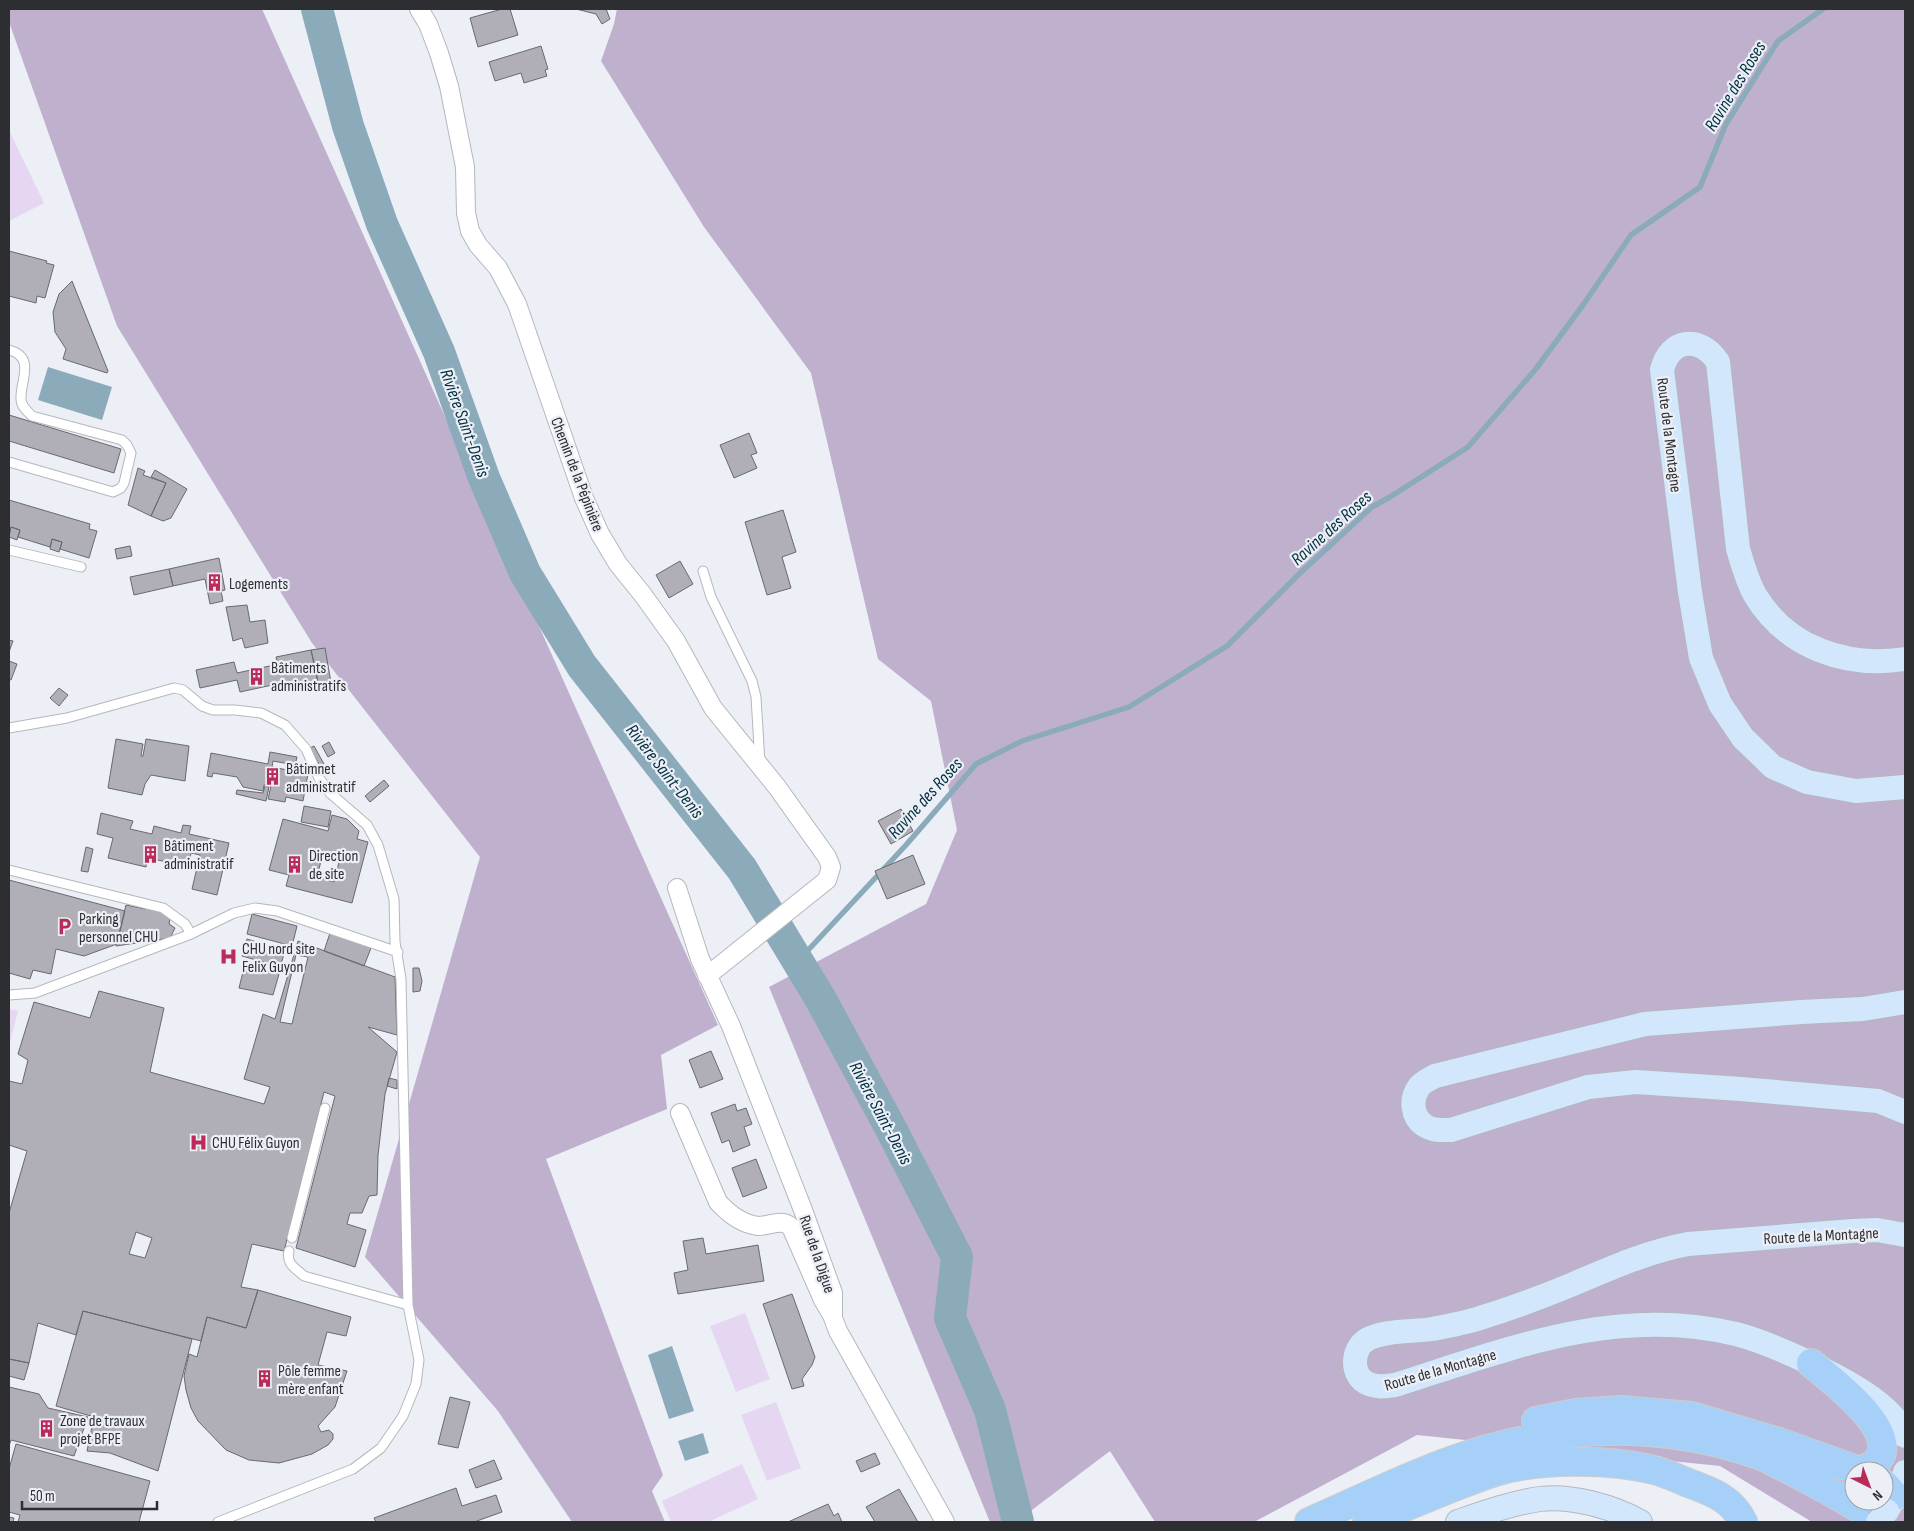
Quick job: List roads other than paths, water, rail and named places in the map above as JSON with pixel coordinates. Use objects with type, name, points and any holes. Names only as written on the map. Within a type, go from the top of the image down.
[{"type":"main road","name":"Route de la Montagne","points":[[1905,659],[1868,661],[1844,659],[1820,652],[1796,639],[1765,610],[1755,595],[1745,573],[1738,549],[1718,362],[1711,352],[1702,345],[1691,343],[1672,351],[1665,359],[1662,370],[1690,592],[1701,658],[1720,704],[1743,738],[1773,767],[1807,782],[1856,791],[1905,787]]},
{"type":"main road","points":[[1905,1002],[1863,1010],[1801,1012],[1645,1024],[1435,1076],[1420,1086],[1413,1096],[1413,1107],[1417,1118],[1424,1126],[1434,1130],[1451,1130],[1588,1087],[1636,1082],[1878,1101],[1905,1112]]},
{"type":"main road","name":"Route de la Montagne","points":[[1905,1235],[1877,1230],[1853,1231],[1688,1244],[1663,1249],[1635,1257],[1565,1287],[1479,1318],[1432,1329],[1366,1339],[1359,1346],[1355,1356],[1354,1367],[1367,1384],[1379,1387],[1395,1384],[1526,1344],[1583,1330],[1624,1325],[1665,1324],[1707,1328],[1766,1343],[1811,1363],[1870,1397],[1891,1414],[1905,1436]]},
{"type":"main road","points":[[1811,1363],[1855,1400],[1881,1433],[1883,1445],[1876,1461]]},
{"type":"main road","points":[[1308,1522],[1453,1449],[1517,1425],[1576,1413],[1621,1410],[1691,1416],[1779,1442],[1844,1466]]},
{"type":"main road","points":[[1308,1522],[1413,1475],[1484,1450],[1556,1435],[1610,1430],[1662,1432],[1710,1441],[1757,1454],[1819,1484],[1844,1490]]},
{"type":"main road","points":[[1354,1522],[1414,1492],[1494,1458],[1559,1443],[1605,1441],[1649,1445],[1709,1457],[1807,1497],[1852,1522]]},
{"type":"main road","points":[[1367,1522],[1496,1472],[1557,1461],[1619,1465],[1658,1471],[1728,1500],[1736,1509],[1743,1522]]},
{"type":"main road","points":[[1458,1522],[1508,1506],[1542,1499],[1581,1500],[1623,1512],[1640,1522]]},
{"type":"street","name":"Chemin de la Pépinière","points":[[420,9],[439,53],[449,86],[465,167],[466,213],[470,231],[498,268],[517,304],[584,498],[600,534],[618,564],[676,641],[713,708],[760,766],[827,857],[831,867],[827,880],[711,973]]},
{"type":"street","name":"Rue de la Digue","points":[[678,888],[803,1210],[833,1293],[833,1318],[838,1331],[945,1522]]},
{"type":"street","points":[[680,1114],[718,1202],[725,1210],[744,1222],[756,1226],[769,1226],[782,1222],[791,1227],[823,1300],[833,1318]]},
{"type":"lane","points":[[9,350],[15,351],[22,358],[25,368],[21,400],[25,409],[32,416],[122,440],[131,453],[124,483],[121,488],[113,492],[9,462]]},
{"type":"lane","points":[[9,550],[82,567]]},
{"type":"lane","points":[[702,571],[711,597],[752,681],[756,697],[760,766]]},
{"type":"lane","points":[[9,728],[67,718],[174,688],[183,690],[202,706],[213,710],[261,713],[285,725],[306,749],[319,778],[330,793],[367,826],[378,845],[394,899],[395,942],[401,979],[404,1061],[408,1305],[420,1360],[416,1384],[403,1416],[381,1448],[353,1469],[218,1522]]},
{"type":"lane","points":[[9,870],[164,908],[185,924],[191,934]]},
{"type":"lane","points":[[9,995],[35,993],[191,934],[234,913],[255,908],[277,911],[398,952]]},
{"type":"lane","points":[[292,1238],[324,1108]]},
{"type":"lane","points":[[289,1251],[287,1258],[290,1265],[304,1276],[408,1305]]},
{"type":"water","points":[[48,367],[112,387],[102,420],[38,400]]},
{"type":"water","points":[[672,1346],[694,1411],[669,1419],[648,1355]]},
{"type":"water","points":[[703,1433],[709,1453],[685,1461],[678,1441]]},
{"type":"waterway","name":"Rivière Saint-Denis","points":[[317,9],[348,126],[382,224],[439,352],[484,478],[525,573],[582,666],[742,869],[820,998],[889,1125],[957,1257],[950,1318],[990,1410],[1018,1522]]},
{"type":"waterway","name":"Ravine des Roses","points":[[798,961],[906,845],[976,764],[1022,741],[1129,707],[1227,646],[1298,575],[1372,507],[1468,447],[1535,370],[1631,235],[1700,187],[1726,124],[1778,41],[1823,9]]},
{"type":"place","name":"Logements","points":[[215,583]]},
{"type":"place","name":"Bâtiments administratifs","points":[[257,676]]},
{"type":"place","name":"Bâtimnet administratif","points":[[272,777]]},
{"type":"place","name":"Bâtiment administratif","points":[[150,854]]},
{"type":"place","name":"Direction de site","points":[[295,864]]},
{"type":"place","name":"Parking personnel CHU","points":[[65,927]]},
{"type":"place","name":"CHU nord site Felix Guyon","points":[[228,957]]},
{"type":"place","name":"CHU Félix Guyon","points":[[198,1142]]},
{"type":"place","name":"Pôle femme mère enfant","points":[[264,1379]]},
{"type":"place","name":"Zone de travaux projet BFPE","points":[[46,1429]]}]
